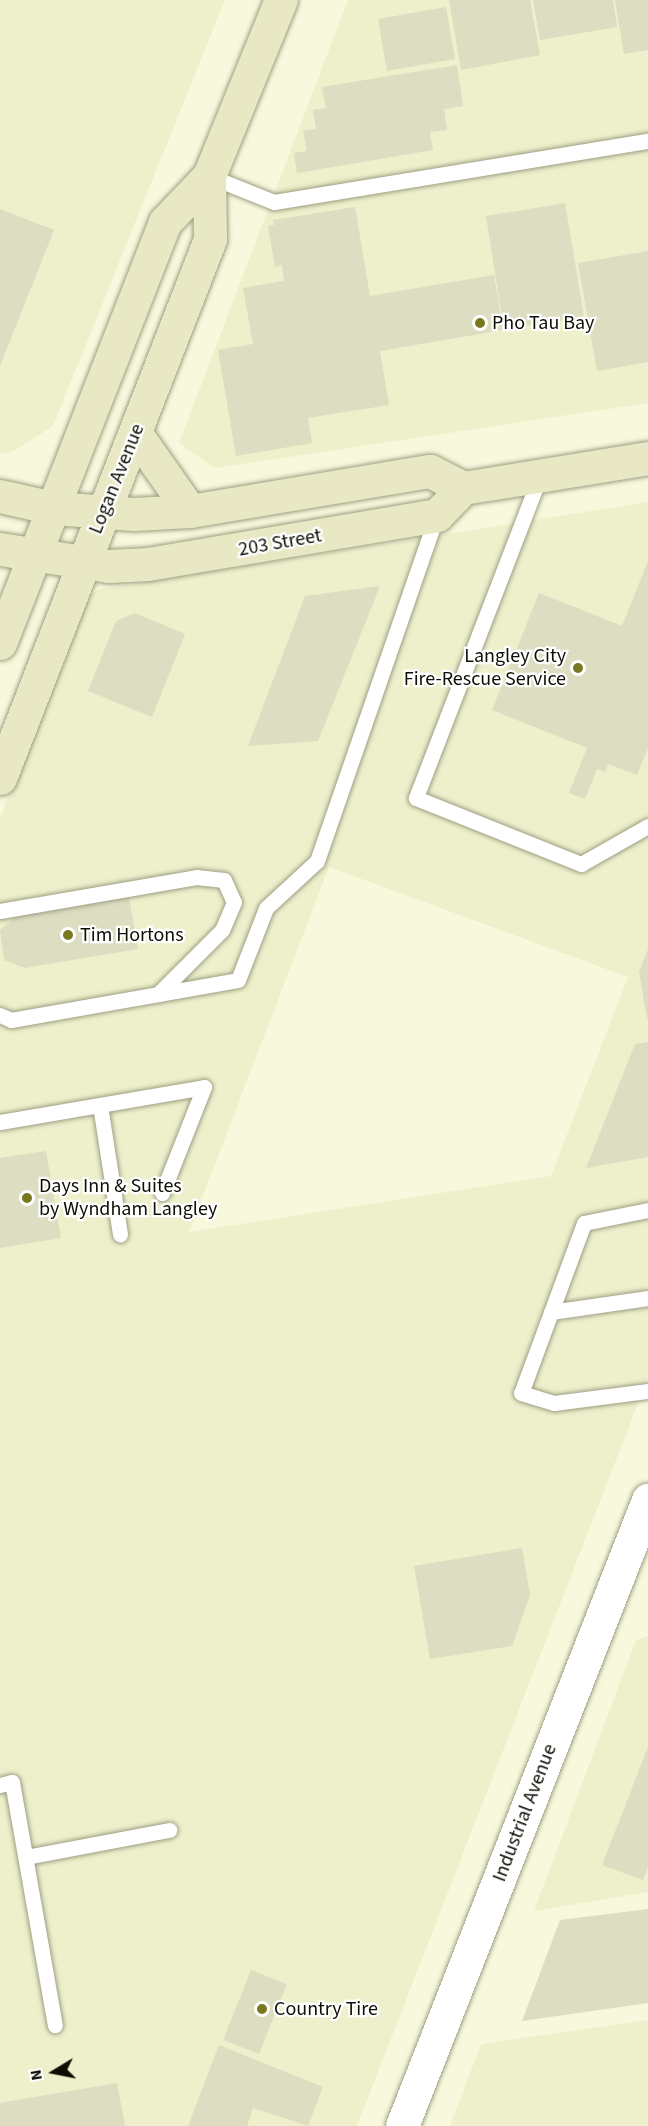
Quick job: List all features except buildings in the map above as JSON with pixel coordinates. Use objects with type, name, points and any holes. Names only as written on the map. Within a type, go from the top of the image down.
[{"type":"main road","name":"Logan Avenue","points":[[1,636],[35,557],[52,508],[165,222],[209,176],[281,0]]},
{"type":"main road","name":"Logan Avenue","points":[[0,778],[101,514],[136,434],[210,239],[209,176]]},
{"type":"main road","points":[[136,434],[190,511]]},
{"type":"main road","points":[[0,496],[52,508],[101,514],[190,511],[430,471],[463,488],[648,458]]},
{"type":"main road","points":[[437,515],[463,488]]},
{"type":"main road","name":"203 Street","points":[[0,549],[83,564],[148,564],[437,515]]},
{"type":"street","name":"Industrial Avenue","points":[[402,2126],[638,1557],[648,1500]]},
{"type":"lane","points":[[209,176],[274,202],[648,141]]},
{"type":"lane","points":[[540,476],[416,798],[581,864],[648,826]]},
{"type":"lane","points":[[0,1015],[11,1020],[238,980],[266,908],[317,861],[437,515]]},
{"type":"lane","points":[[0,911],[196,877],[224,880],[234,902],[222,930],[158,994]]},
{"type":"lane","points":[[0,1122],[204,1088],[162,1193]]},
{"type":"lane","points":[[100,1105],[120,1234]]},
{"type":"lane","points":[[648,1210],[584,1223],[521,1393],[554,1403],[648,1391]]},
{"type":"lane","points":[[551,1312],[648,1298]]},
{"type":"lane","points":[[0,1785],[12,1782],[55,2025]]},
{"type":"lane","points":[[26,1857],[170,1830]]},
{"type":"shaded area","points":[[0,0],[225,0],[53,426],[14,451],[0,454]]},
{"type":"shaded area","points":[[348,0],[648,0],[648,403],[215,468],[179,443]]},
{"type":"shaded area","points":[[648,502],[648,1378],[357,2126],[0,2126],[0,818],[83,605],[88,596],[100,589]],"holes":[[[329,867],[628,977],[551,1176],[189,1232]]]},
{"type":"shaded area","points":[[648,1636],[648,1892],[534,1911],[636,1640]]},
{"type":"shaded area","points":[[648,2020],[648,2126],[450,2126],[481,2044]]},
{"type":"place","name":"Pho Tau Bay","points":[[480,323]]},
{"type":"place","name":"Langley City Fire-Rescue Service","points":[[578,668]]},
{"type":"place","name":"Tim Hortons","points":[[68,935]]},
{"type":"place","name":"Days Inn & Suites by Wyndham Langley","points":[[27,1198]]},
{"type":"place","name":"Country Tire","points":[[262,2009]]}]
